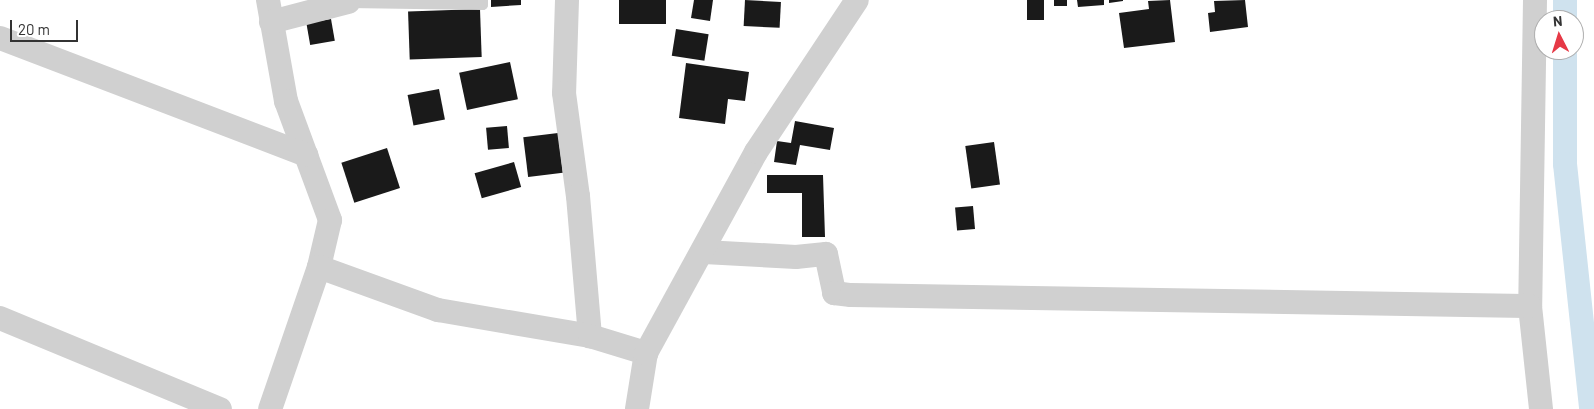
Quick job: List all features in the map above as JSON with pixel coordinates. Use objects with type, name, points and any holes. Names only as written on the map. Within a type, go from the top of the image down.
[{"type":"street","points":[[567,0],[564,93],[578,196],[590,336]]},
{"type":"street","points":[[637,409],[646,353],[704,252],[756,152],[857,0]]},
{"type":"street","points":[[1536,0],[1530,306],[1540,409]]},
{"type":"street","points":[[270,409],[319,267],[330,220],[286,101],[269,11],[348,2]]},
{"type":"street","points":[[0,38],[306,156]]},
{"type":"street","points":[[704,252],[796,257],[826,254],[834,293],[851,296],[1530,306]]},
{"type":"street","points":[[319,267],[438,310],[590,336],[646,353]]},
{"type":"street","points":[[0,318],[220,409]]},
{"type":"lane","points":[[348,2],[482,4],[482,0]]},
{"type":"building","points":[[491,0],[521,0],[521,5],[491,7]]},
{"type":"building","points":[[619,0],[666,0],[666,24],[619,24]]},
{"type":"building","points":[[694,0],[713,0],[710,21],[691,18]]},
{"type":"building","points":[[745,0],[781,2],[780,28],[744,26]]},
{"type":"building","points":[[1027,0],[1044,0],[1044,20],[1027,20]]},
{"type":"building","points":[[1054,0],[1067,0],[1067,6],[1054,6]]},
{"type":"building","points":[[1077,0],[1104,0],[1104,5],[1078,7]]},
{"type":"building","points":[[1109,0],[1123,0],[1123,1],[1109,3]]},
{"type":"building","points":[[1170,0],[1175,42],[1124,48],[1119,13],[1149,9],[1148,1]]},
{"type":"building","points":[[1245,0],[1248,27],[1210,32],[1208,13],[1215,12],[1214,1]]},
{"type":"building","points":[[480,9],[482,57],[410,59],[408,12]]},
{"type":"building","points":[[331,19],[335,41],[310,45],[306,23]]},
{"type":"building","points":[[676,29],[709,34],[704,61],[672,56]]},
{"type":"building","points":[[510,62],[518,99],[467,110],[459,73]]},
{"type":"building","points":[[686,63],[749,72],[745,101],[728,99],[725,124],[679,118]]},
{"type":"building","points":[[439,89],[445,119],[414,126],[408,95]]},
{"type":"building","points":[[795,121],[834,128],[830,150],[800,145],[796,165],[774,162],[777,141],[791,143]]},
{"type":"building","points":[[507,126],[509,148],[488,150],[486,128]]},
{"type":"building","points":[[558,133],[563,173],[528,177],[523,137]]},
{"type":"building","points":[[994,142],[1000,185],[971,189],[965,146]]},
{"type":"building","points":[[387,148],[400,188],[354,203],[341,163]]},
{"type":"building","points":[[514,162],[521,187],[482,198],[475,173]]},
{"type":"building","points":[[767,175],[823,175],[825,237],[802,237],[802,193],[767,193]]},
{"type":"building","points":[[973,206],[975,229],[957,230],[955,208]]},
{"type":"waterway","points":[[1565,0],[1565,10]]},
{"type":"waterway","points":[[1565,60],[1565,164],[1591,409]]}]
